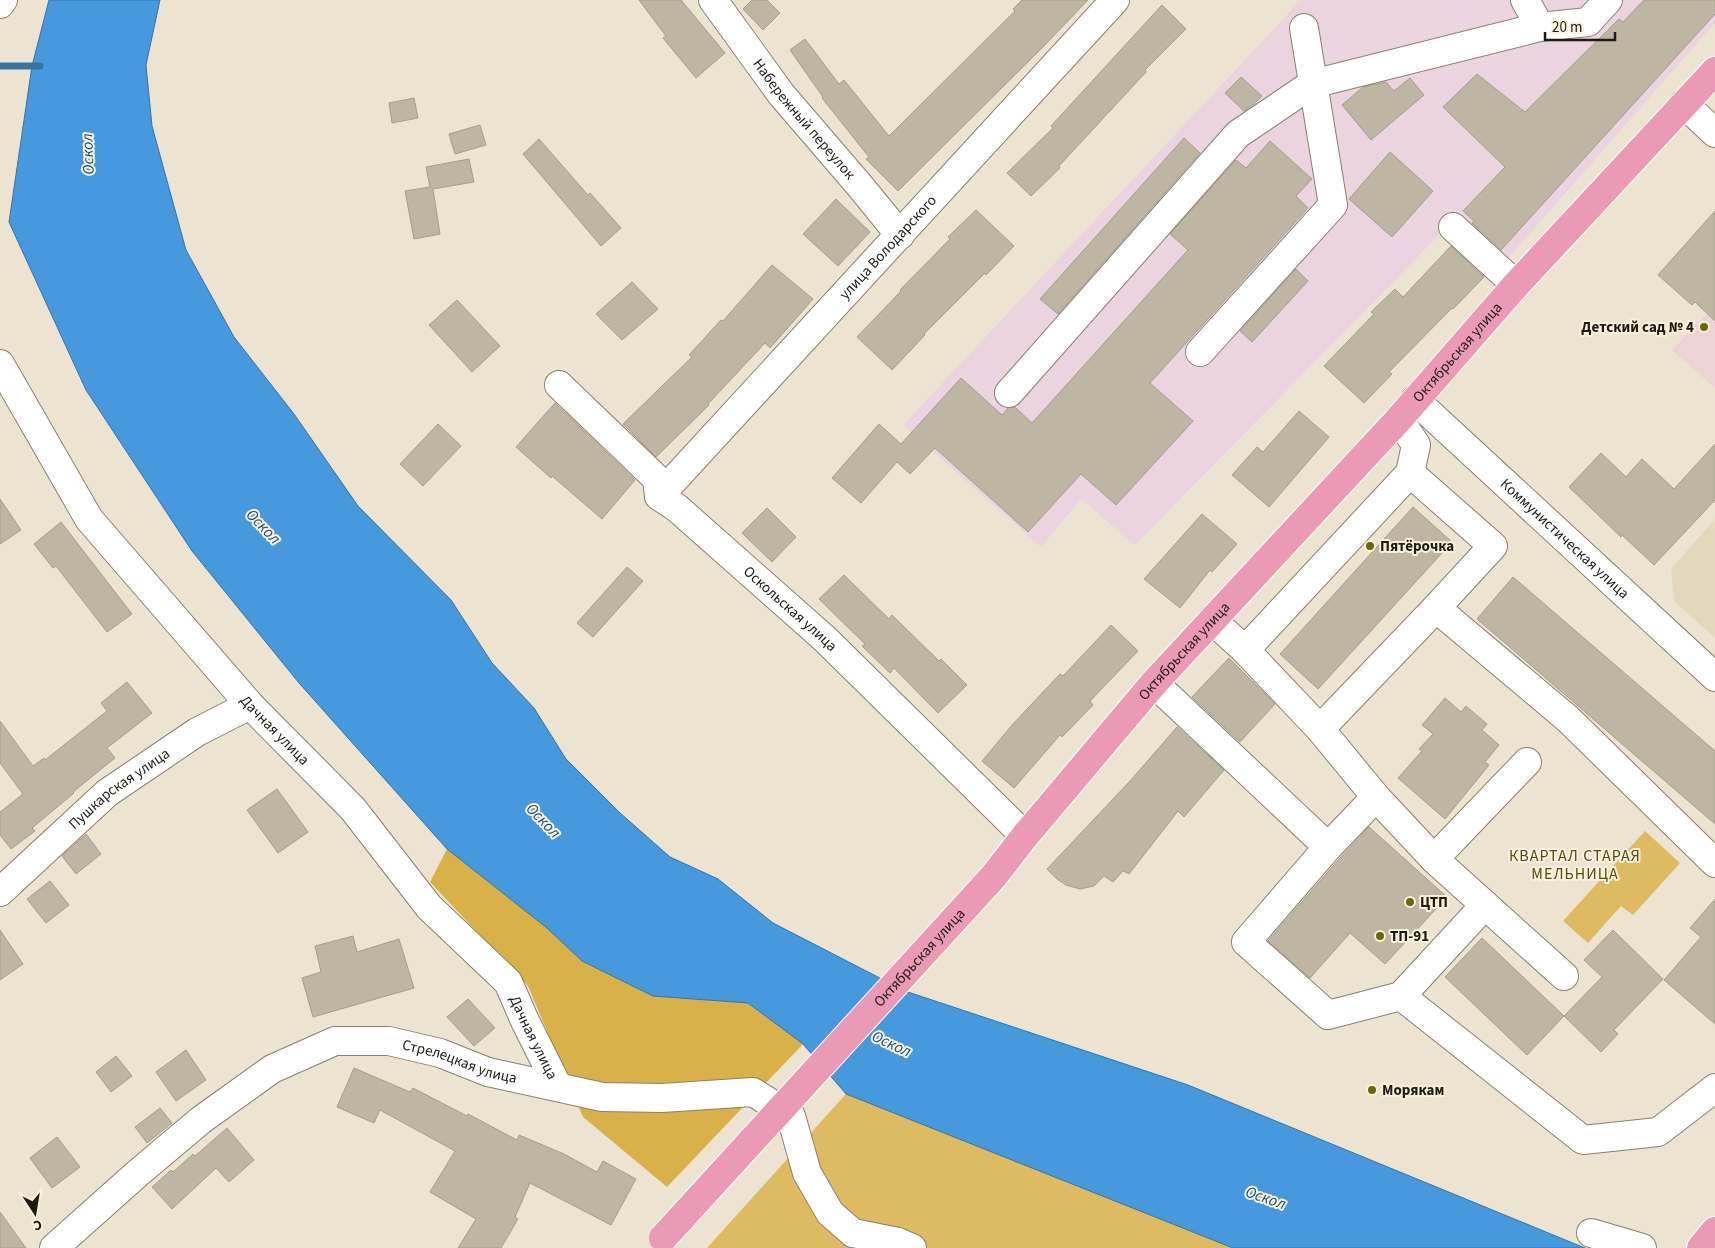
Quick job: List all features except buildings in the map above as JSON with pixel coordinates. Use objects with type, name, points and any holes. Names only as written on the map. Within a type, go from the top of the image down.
[{"type":"main road","name":"Октябрьская улица","points":[[658,1243],[993,877],[1025,836],[1154,683],[1407,410],[1516,285],[1715,71]]},
{"type":"main road","points":[[1701,1248],[1715,1231]]},
{"type":"street","points":[[0,4],[3,0]]},
{"type":"street","name":"Набережный переулок","points":[[713,0],[781,94],[900,235]]},
{"type":"street","name":"улица Володарского","points":[[659,496],[1115,0]]},
{"type":"street","points":[[1525,0],[1540,27]]},
{"type":"street","points":[[1009,393],[1238,134],[1312,84],[1540,27],[1588,22],[1608,0]]},
{"type":"street","points":[[1200,352],[1333,205],[1304,28]]},
{"type":"street","points":[[1684,104],[1715,133]]},
{"type":"street","points":[[1453,227],[1516,285]]},
{"type":"street","name":"Дачная улица","points":[[0,364],[88,519],[250,704],[353,810],[429,907],[508,982],[558,1087]]},
{"type":"street","points":[[559,385],[657,479],[659,496]]},
{"type":"street","points":[[1245,650],[1410,473],[1416,445],[1407,410]]},
{"type":"street","name":"Коммунистическая улица","points":[[1407,410],[1715,677]]},
{"type":"street","points":[[1320,730],[1493,546],[1410,473]]},
{"type":"street","name":"Оскольская улица","points":[[659,496],[677,508],[825,639],[1025,836]]},
{"type":"street","points":[[1436,608],[1568,719],[1715,863]]},
{"type":"street","points":[[1212,620],[1245,650],[1320,730],[1376,797],[1434,859],[1564,976]]},
{"type":"street","points":[[1154,683],[1328,847]]},
{"type":"street","name":"Пушкарская улица","points":[[0,892],[107,793],[197,732],[250,704]]},
{"type":"street","points":[[1434,859],[1527,762]]},
{"type":"street","points":[[1376,797],[1328,847],[1246,942],[1328,1015],[1401,996],[1485,905]]},
{"type":"street","points":[[1401,996],[1583,1140],[1658,1132],[1715,1088]]},
{"type":"street","name":"Стрелецкая улица","points":[[54,1248],[201,1120],[272,1069],[335,1041],[389,1041],[440,1053],[488,1072],[602,1097],[662,1098],[753,1092],[790,1116],[807,1173],[830,1213],[850,1241]]},
{"type":"street","points":[[1591,1233],[1642,1248]]},
{"type":"street","points":[[850,1241],[898,1242],[912,1248]]},
{"type":"shaded area","points":[[1301,0],[1715,0],[1715,23],[1503,264],[1448,226],[1135,545],[1081,499],[1041,547],[903,425]]},
{"type":"shaded area","name":"Детский сад № 4","points":[[1715,305],[1715,388],[1672,350]]},
{"type":"shaded area","points":[[1715,519],[1715,638],[1674,601],[1671,569]]},
{"type":"shaded area","points":[[1645,831],[1680,863],[1633,915],[1621,906],[1588,943],[1563,921]]},
{"type":"shaded area","points":[[447,849],[547,928],[582,961],[653,996],[748,1003],[803,1044],[667,1187],[583,1117],[528,986],[430,882]]},
{"type":"shaded area","points":[[846,1094],[1233,1248],[707,1248]]},
{"type":"water","name":"Оскол","points":[[49,0],[160,0],[146,65],[152,126],[186,250],[234,337],[294,414],[358,506],[451,600],[492,663],[534,708],[566,759],[619,812],[670,857],[718,879],[773,923],[905,991],[1188,1085],[1585,1248],[1233,1248],[846,1094],[803,1044],[748,1003],[653,996],[582,961],[547,928],[447,849],[299,683],[192,551],[86,390],[9,222],[32,66]]},
{"type":"waterway","points":[[0,66],[40,66]]},
{"type":"place","name":"Детский сад № 4","points":[[1704,327]]},
{"type":"place","name":"Пятёрочка","points":[[1370,546]]},
{"type":"place","name":"ЦТП","points":[[1410,902]]},
{"type":"place","name":"ТП-91","points":[[1380,936]]},
{"type":"place","name":"Морякам","points":[[1372,1090]]},
{"type":"district","name":"КВАРТАЛ СТАРАЯ МЕЛЬНИЦА","points":[[1575,864]]}]
